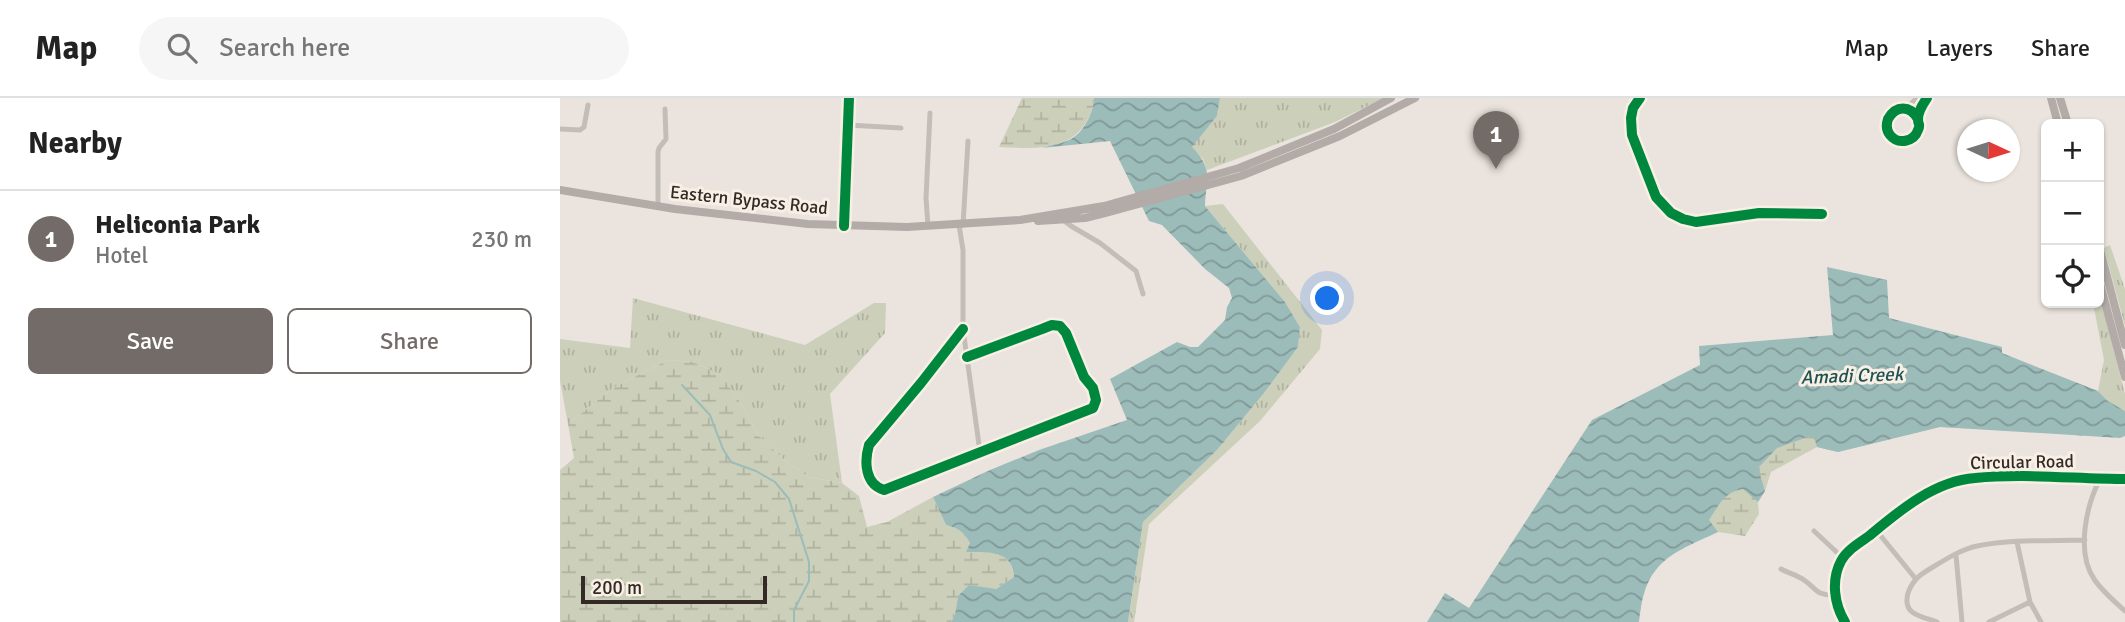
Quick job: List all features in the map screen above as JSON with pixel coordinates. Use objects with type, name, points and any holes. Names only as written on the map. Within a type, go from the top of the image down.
[{"type":"main road","name":"Eastern Bypass Road","points":[[1240,172],[1334,129],[1391,98]]},
{"type":"main road","name":"Eastern Bypass Road","points":[[1020,220],[1063,220],[1240,172],[1340,136],[1415,98]]},
{"type":"main road","points":[[2051,98],[2057,119]]},
{"type":"main road","points":[[2060,98],[2066,119]]},
{"type":"main road","name":"Eastern Bypass Road","points":[[560,190],[658,206],[777,221],[844,226],[961,225],[1105,210]]},
{"type":"main road","points":[[2104,265],[2125,345]]},
{"type":"main road","points":[[2104,299],[2125,377]]},
{"type":"street","points":[[844,226],[849,98]]},
{"type":"street","points":[[1640,98],[1633,108],[1632,135],[1657,197],[1671,213],[1696,222],[1759,213],[1822,214]]},
{"type":"street","points":[[1917,98],[1906,108],[1895,110],[1888,119],[1887,130],[1894,138],[1903,141],[1913,138],[1919,129],[1920,110],[1927,98]]},
{"type":"street","points":[[560,129],[580,130],[584,127],[588,106]]},
{"type":"street","points":[[1906,108],[1918,119]]},
{"type":"street","points":[[658,206],[658,152],[666,139],[666,109]]},
{"type":"street","points":[[928,226],[926,198],[930,113]]},
{"type":"street","points":[[848,125],[901,128]]},
{"type":"street","points":[[968,141],[961,225],[963,329],[980,452]]},
{"type":"street","points":[[1063,220],[1100,243],[1136,271],[1143,294]]},
{"type":"street","points":[[963,329],[869,445],[866,467],[877,488],[884,490],[1093,408],[1096,400],[1093,388],[1084,377],[1066,333],[1060,326],[1042,329],[967,357]]},
{"type":"street","name":"Circular Road","points":[[1843,558],[1901,509],[1945,486],[1973,478],[2125,479]]},
{"type":"street","points":[[2100,479],[2088,512],[2085,551],[2092,577],[2125,611]]},
{"type":"street","points":[[1876,530],[1915,578]]},
{"type":"street","points":[[1814,531],[1843,558],[1836,577],[1836,595],[1845,622]]},
{"type":"street","points":[[1937,622],[1916,614],[1907,607],[1909,592],[1915,578],[1956,555],[1975,546],[2085,540]]},
{"type":"street","points":[[2017,542],[2030,602],[2042,622]]},
{"type":"street","points":[[1956,555],[1962,622]]},
{"type":"street","points":[[1781,569],[1804,580],[1820,594],[1836,595]]},
{"type":"street","points":[[1989,622],[2030,602]]},
{"type":"green space","points":[[1022,98],[1094,98],[1085,124],[1068,140],[1046,147],[999,147]]},
{"type":"green space","points":[[1220,98],[1384,98],[1335,122],[1207,170],[1203,159],[1191,147],[1217,116]]},
{"type":"green space","points":[[1223,204],[1322,330],[1320,349],[1260,421],[1149,524],[1134,622],[1128,622],[1143,522],[1217,450],[1298,347],[1300,327],[1285,302],[1205,206]]},
{"type":"green space","points":[[2110,245],[2125,289],[2125,326],[2104,248]]},
{"type":"green space","points":[[633,298],[805,345],[874,303],[886,303],[885,333],[830,394],[842,483],[808,477],[782,458],[759,436],[721,375],[693,362],[668,360],[613,388],[568,424],[560,381],[560,339],[630,348]]},
{"type":"green space","points":[[2094,308],[2103,308],[2125,394],[2125,411],[2098,391],[2104,360]]},
{"type":"green space","points":[[668,360],[693,362],[721,375],[759,436],[782,458],[808,477],[842,483],[859,496],[867,527],[887,522],[933,497],[946,525],[960,531],[968,539],[970,543],[967,551],[1004,557],[1012,568],[1014,577],[996,589],[958,596],[951,622],[560,622],[560,470],[574,458],[568,424],[613,388]]},
{"type":"green space","points":[[1833,420],[2000,430],[1940,427],[1838,452],[1817,447],[1771,472],[1758,502],[1759,514],[1745,536],[1718,532],[1678,550],[1662,562],[1648,580],[1643,593],[1639,622],[1632,622],[1634,594],[1739,458]]},
{"type":"water","points":[[1094,98],[1220,98],[1217,116],[1192,147],[1206,168],[1205,206],[1285,302],[1300,327],[1298,347],[1217,450],[1143,522],[1128,622],[951,622],[958,596],[969,585],[996,589],[1014,577],[1013,568],[998,554],[966,552],[970,543],[968,539],[960,531],[946,525],[933,497],[1039,450],[1127,420],[1110,379],[1177,342],[1198,347],[1225,320],[1232,298],[1229,288],[1205,269],[1162,225],[1149,221],[1110,141],[1042,148],[1066,141],[1079,133],[1090,116]]},
{"type":"water","name":"Amadi Creek","points":[[1827,267],[1887,280],[1889,318],[2002,347],[2002,353],[2098,391],[2125,411],[2125,436],[2120,438],[1940,427],[1838,452],[1817,447],[1810,436],[1777,448],[1758,468],[1765,491],[1758,502],[1743,489],[1731,493],[1709,520],[1718,532],[1685,547],[1662,563],[1647,586],[1639,622],[1427,622],[1445,593],[1469,608],[1592,420],[1700,365],[1699,346],[1833,335]]},
{"type":"waterway","points":[[682,385],[710,415],[731,462],[756,471],[775,482],[789,499],[809,562],[809,581],[794,610],[794,622]]},
{"type":"cycle path","points":[[844,226],[849,98]]},
{"type":"cycle path","points":[[1640,98],[1633,108],[1632,135],[1656,197],[1671,213],[1696,222],[1759,213],[1822,214]]},
{"type":"cycle path","points":[[1918,119],[1911,111],[1899,109],[1888,119],[1888,131],[1893,138],[1901,141],[1913,137],[1919,126],[1920,110],[1927,98]]},
{"type":"cycle path","points":[[963,329],[869,445],[867,472],[878,487],[884,490],[1093,408],[1096,400],[1093,388],[1084,377],[1066,333],[1060,326],[1052,325],[967,357]]},
{"type":"cycle path","points":[[1845,622],[1838,608],[1835,592],[1838,568],[1844,557],[1905,507],[1931,491],[1960,480],[1975,478],[2031,476],[2125,479]]},
{"type":"place","name":"Heliconia Park","points":[[1496,169]]}]
